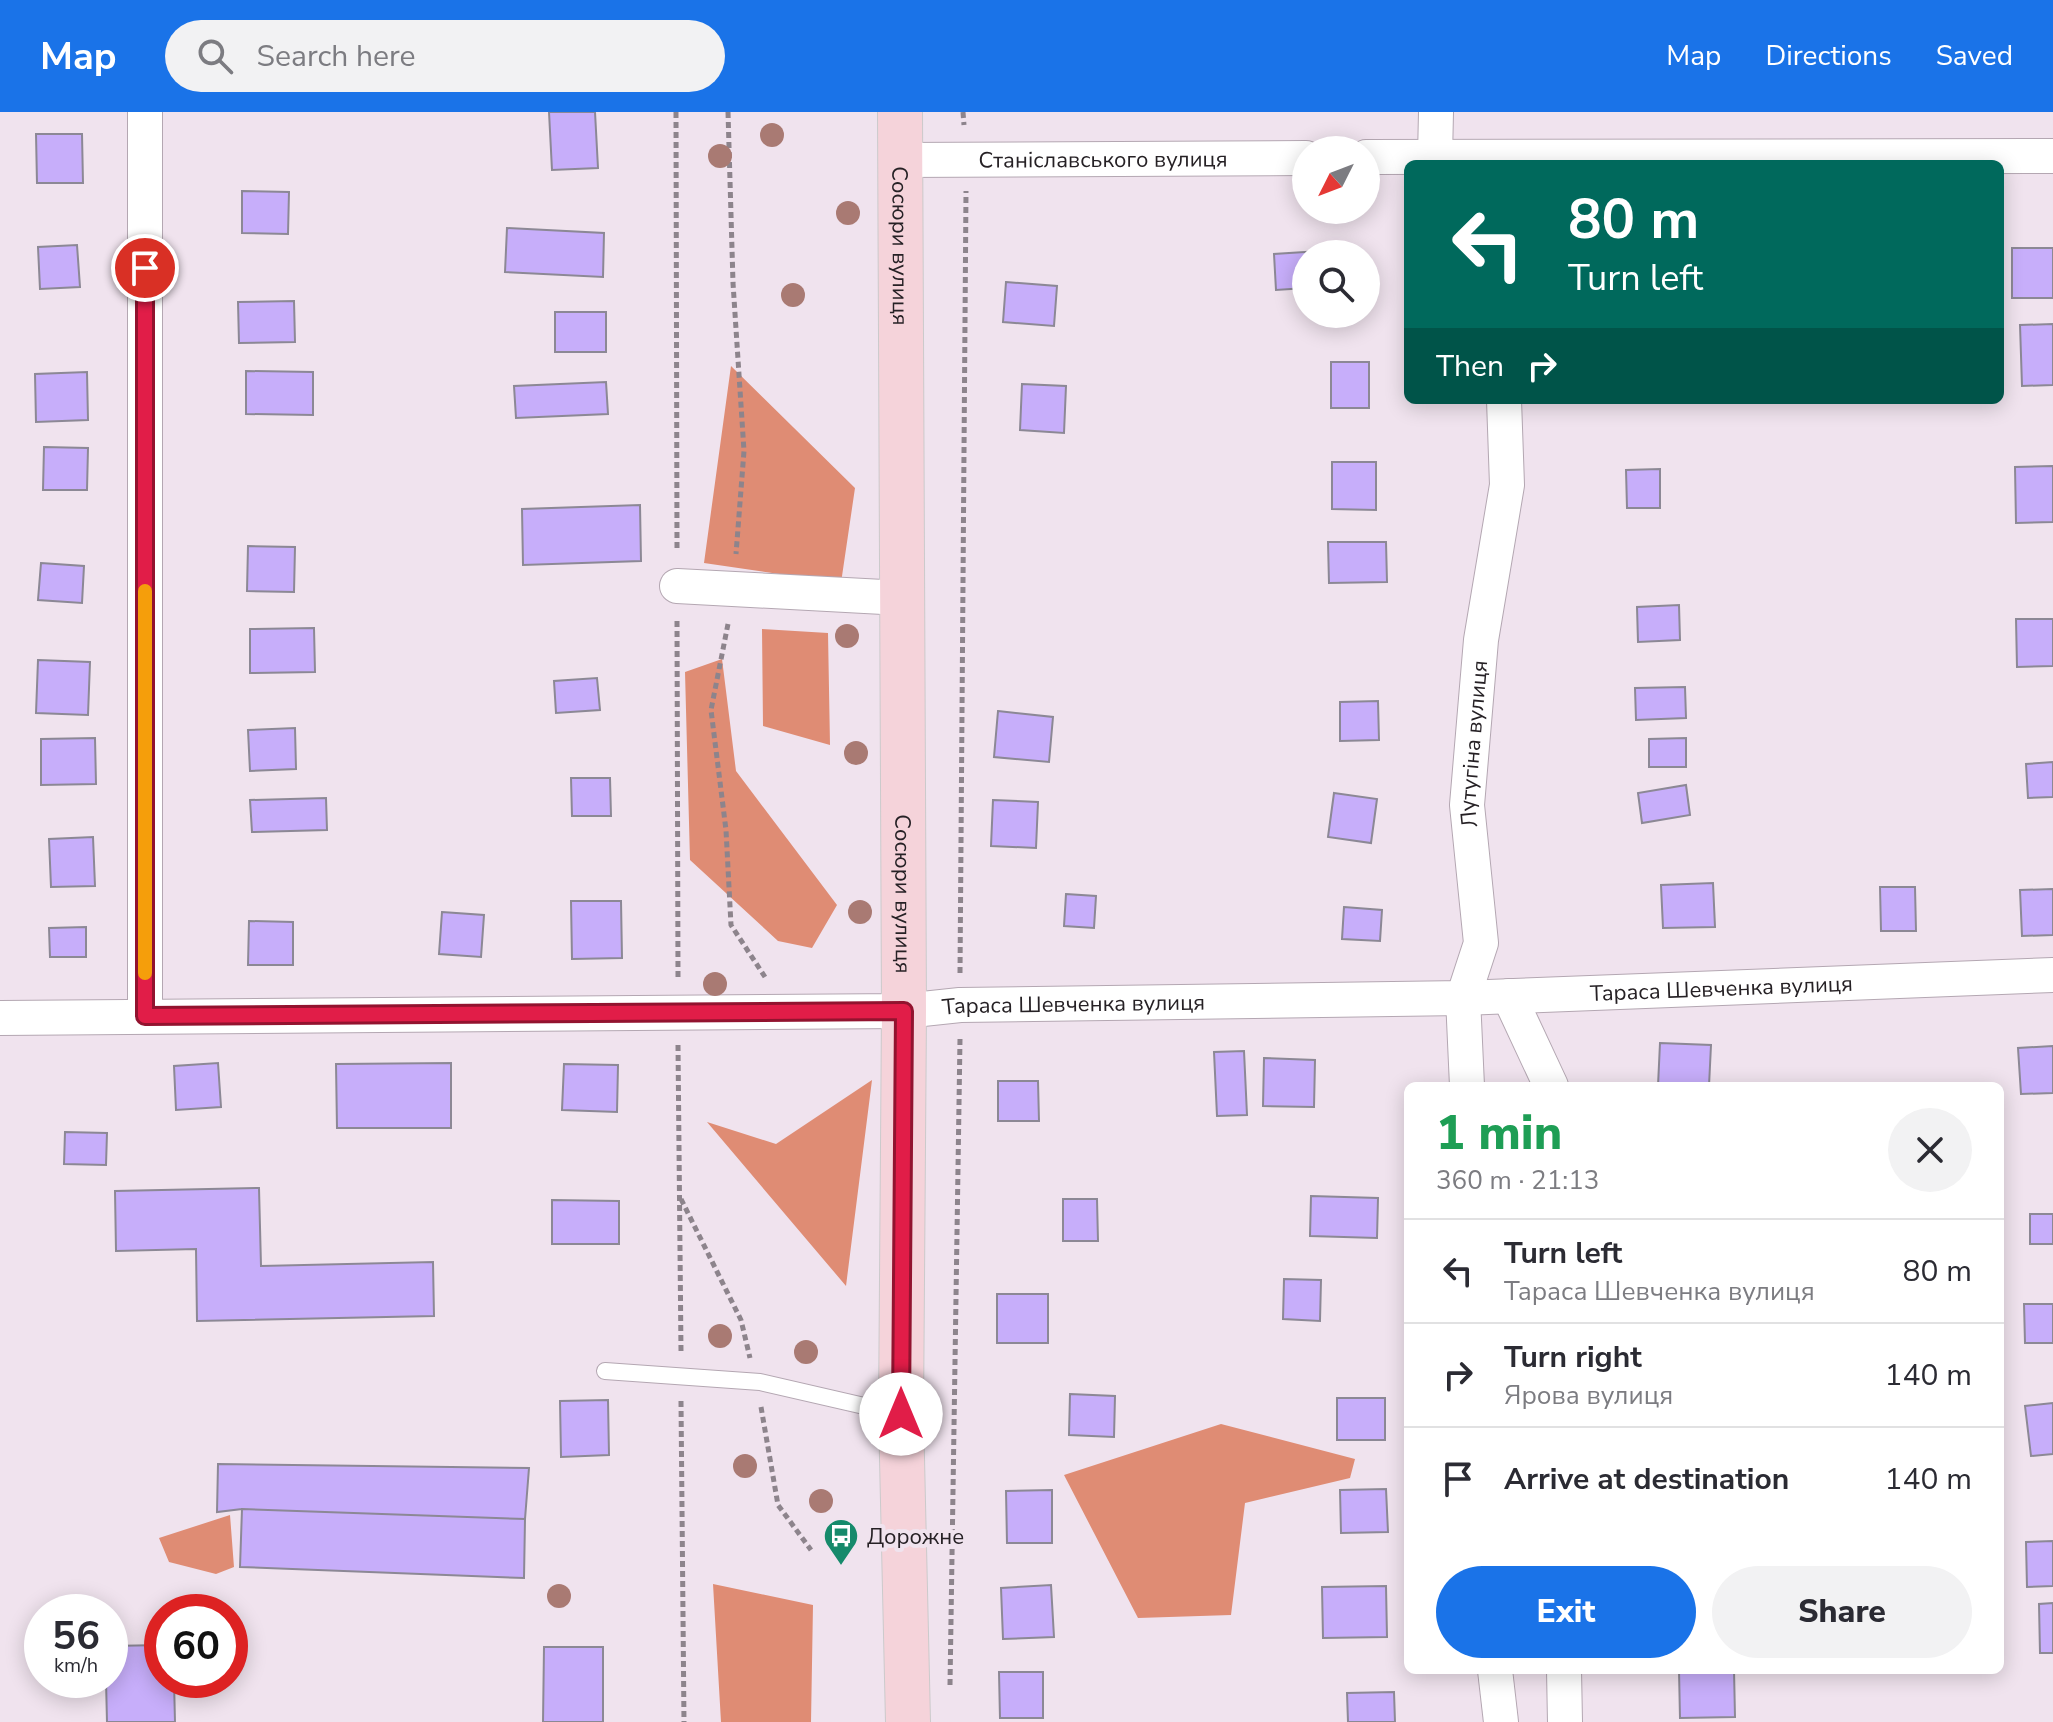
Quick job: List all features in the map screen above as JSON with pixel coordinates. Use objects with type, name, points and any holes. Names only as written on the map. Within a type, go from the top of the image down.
[{"type":"main road","name":"Сосюри вулиця","points":[[900,112],[904,1011],[901,1414],[908,1722]]},
{"type":"street","points":[[145,112],[145,1016]]},
{"type":"street","points":[[1436,112],[1436,160]]},
{"type":"street","points":[[1380,158],[1436,160],[2053,156]]},
{"type":"street","name":"Станіславського вулиця","points":[[899,160],[1292,158]]},
{"type":"street","name":"Лутугіна вулиця","points":[[1467,1082],[1463,998],[1481,943],[1467,805],[1481,640],[1507,485],[1504,404]]},
{"type":"street","points":[[677,586],[902,598]]},
{"type":"street","name":"Тараса Шевченка вулиця","points":[[0,1018],[904,1011],[960,1005],[1463,998],[2053,975]]},
{"type":"street","points":[[1509,996],[1549,1082]]},
{"type":"street","points":[[1495,1674],[1501,1722]]},
{"type":"street","points":[[1564,1674],[1565,1722]]},
{"type":"lane","points":[[605,1371],[760,1382],[901,1414]]},
{"type":"path","points":[[950,1690],[960,1005],[966,160],[963,112]]},
{"type":"shaded area","points":[[731,366],[855,488],[841,583],[704,563]]},
{"type":"shaded area","points":[[762,629],[828,633],[830,745],[763,726]]},
{"type":"shaded area","points":[[722,659],[736,771],[837,905],[812,948],[778,941],[690,860],[685,672]]},
{"type":"shaded area","points":[[872,1080],[846,1286],[707,1122],[776,1144]]},
{"type":"shaded area","points":[[1221,1424],[1355,1459],[1350,1478],[1245,1503],[1231,1615],[1138,1618],[1064,1475]]},
{"type":"shaded area","points":[[230,1515],[234,1567],[216,1574],[169,1562],[159,1538]]},
{"type":"shaded area","points":[[713,1584],[813,1605],[811,1722],[721,1722]]},
{"type":"building","points":[[549,112],[595,112],[598,168],[552,170]]},
{"type":"building","points":[[36,134],[82,134],[83,183],[37,183]]},
{"type":"building","points":[[242,191],[289,192],[288,234],[242,233]]},
{"type":"building","points":[[507,228],[604,233],[603,277],[505,272]]},
{"type":"building","points":[[77,245],[80,287],[40,289],[38,247]]},
{"type":"building","points":[[2012,248],[2053,248],[2053,298],[2012,298]]},
{"type":"building","points":[[1292,253],[1292,289],[1276,290],[1274,254]]},
{"type":"building","points":[[1006,282],[1057,286],[1054,326],[1003,322]]},
{"type":"building","points":[[294,301],[295,342],[239,343],[238,302]]},
{"type":"building","points":[[555,312],[606,312],[606,352],[555,352]]},
{"type":"building","points":[[2053,324],[2053,385],[2022,386],[2020,325]]},
{"type":"building","points":[[1331,362],[1369,362],[1369,408],[1331,408]]},
{"type":"building","points":[[246,371],[313,372],[313,415],[246,414]]},
{"type":"building","points":[[87,372],[88,420],[36,422],[35,374]]},
{"type":"building","points":[[606,382],[608,414],[516,418],[514,386]]},
{"type":"building","points":[[1022,384],[1066,386],[1064,433],[1020,430]]},
{"type":"building","points":[[44,447],[88,448],[87,490],[43,490]]},
{"type":"building","points":[[1332,462],[1376,462],[1376,510],[1332,509]]},
{"type":"building","points":[[2053,466],[2053,522],[2016,523],[2015,467]]},
{"type":"building","points":[[1660,469],[1660,508],[1627,508],[1626,470]]},
{"type":"building","points":[[640,505],[641,561],[523,565],[522,509]]},
{"type":"building","points":[[1328,542],[1386,542],[1387,582],[1329,583]]},
{"type":"building","points":[[248,546],[295,547],[294,592],[247,591]]},
{"type":"building","points":[[41,563],[84,566],[82,603],[38,600]]},
{"type":"building","points":[[1679,605],[1680,640],[1638,642],[1637,607]]},
{"type":"building","points":[[2016,619],[2053,619],[2053,666],[2017,667]]},
{"type":"building","points":[[314,628],[315,672],[250,673],[250,629]]},
{"type":"building","points":[[38,660],[90,662],[88,715],[36,713]]},
{"type":"building","points":[[597,678],[600,710],[556,713],[554,681]]},
{"type":"building","points":[[1685,687],[1686,718],[1636,720],[1635,688]]},
{"type":"building","points":[[1378,701],[1379,740],[1340,741],[1340,702]]},
{"type":"building","points":[[998,711],[1053,717],[1049,762],[994,757]]},
{"type":"building","points":[[295,728],[296,769],[250,771],[248,730]]},
{"type":"building","points":[[95,738],[96,784],[41,785],[41,739]]},
{"type":"building","points":[[1686,738],[1686,767],[1649,767],[1649,739]]},
{"type":"building","points":[[2053,762],[2053,797],[2028,798],[2026,764]]},
{"type":"building","points":[[571,778],[610,778],[611,816],[572,816]]},
{"type":"building","points":[[1686,785],[1690,815],[1642,823],[1638,793]]},
{"type":"building","points":[[1334,793],[1377,799],[1371,843],[1328,837]]},
{"type":"building","points":[[326,798],[327,830],[252,832],[250,800]]},
{"type":"building","points":[[993,800],[1038,802],[1036,848],[991,846]]},
{"type":"building","points":[[93,837],[95,886],[51,887],[49,839]]},
{"type":"building","points":[[1713,883],[1715,927],[1663,928],[1661,885]]},
{"type":"building","points":[[1880,887],[1915,887],[1916,931],[1881,931]]},
{"type":"building","points":[[2053,889],[2053,935],[2022,936],[2020,890]]},
{"type":"building","points":[[1066,894],[1096,896],[1094,928],[1064,926]]},
{"type":"building","points":[[571,901],[621,901],[622,958],[572,959]]},
{"type":"building","points":[[1344,907],[1382,910],[1380,941],[1342,939]]},
{"type":"building","points":[[442,912],[484,915],[481,957],[439,954]]},
{"type":"building","points":[[249,921],[293,922],[293,965],[248,965]]},
{"type":"building","points":[[86,927],[86,957],[50,957],[49,928]]},
{"type":"building","points":[[1660,1043],[1711,1045],[1709,1082],[1658,1082]]},
{"type":"building","points":[[2053,1046],[2053,1093],[2021,1094],[2018,1048]]},
{"type":"building","points":[[1244,1051],[1247,1115],[1217,1116],[1214,1052]]},
{"type":"building","points":[[1264,1058],[1315,1060],[1314,1107],[1263,1106]]},
{"type":"building","points":[[218,1063],[221,1107],[176,1110],[174,1066]]},
{"type":"building","points":[[451,1063],[451,1128],[337,1128],[336,1064]]},
{"type":"building","points":[[564,1064],[618,1065],[617,1112],[562,1110]]},
{"type":"building","points":[[998,1081],[1038,1081],[1039,1121],[998,1121]]},
{"type":"building","points":[[65,1132],[107,1133],[106,1165],[64,1164]]},
{"type":"building","points":[[259,1188],[261,1266],[433,1262],[434,1316],[197,1321],[196,1249],[116,1251],[115,1191]]},
{"type":"building","points":[[1311,1196],[1378,1198],[1377,1238],[1310,1236]]},
{"type":"building","points":[[1063,1199],[1097,1199],[1098,1241],[1063,1241]]},
{"type":"building","points":[[552,1200],[619,1201],[619,1244],[552,1244]]},
{"type":"building","points":[[2030,1214],[2053,1214],[2053,1244],[2030,1244]]},
{"type":"building","points":[[1284,1279],[1321,1280],[1320,1321],[1283,1319]]},
{"type":"building","points":[[997,1294],[1048,1294],[1048,1343],[997,1343]]},
{"type":"building","points":[[2024,1304],[2053,1304],[2053,1343],[2025,1343]]},
{"type":"building","points":[[1070,1394],[1115,1396],[1114,1437],[1069,1435]]},
{"type":"building","points":[[1337,1398],[1385,1398],[1385,1440],[1337,1440]]},
{"type":"building","points":[[608,1400],[609,1455],[561,1457],[560,1401]]},
{"type":"building","points":[[2053,1403],[2053,1454],[2031,1456],[2025,1406]]},
{"type":"building","points":[[218,1464],[529,1468],[525,1519],[242,1509],[217,1512]]},
{"type":"building","points":[[1386,1489],[1388,1532],[1341,1533],[1340,1490]]},
{"type":"building","points":[[1052,1490],[1052,1543],[1007,1543],[1006,1491]]},
{"type":"building","points":[[242,1509],[525,1519],[524,1578],[240,1567]]},
{"type":"building","points":[[2053,1541],[2053,1586],[2027,1587],[2026,1542]]},
{"type":"building","points":[[1051,1585],[1054,1637],[1003,1639],[1001,1588]]},
{"type":"building","points":[[1386,1586],[1387,1637],[1323,1638],[1322,1587]]},
{"type":"building","points":[[2053,1603],[2053,1653],[2040,1653],[2039,1604]]},
{"type":"building","points":[[144,1645],[144,1698],[174,1698],[175,1722],[107,1722],[106,1698],[128,1698],[128,1646]]},
{"type":"building","points":[[544,1647],[603,1647],[603,1722],[543,1722]]},
{"type":"building","points":[[999,1672],[1043,1672],[1043,1718],[1000,1718]]},
{"type":"building","points":[[1679,1674],[1734,1674],[1735,1717],[1680,1718]]},
{"type":"building","points":[[1394,1692],[1395,1722],[1348,1722],[1347,1693]]},
{"type":"slow traffic","points":[[145,591],[145,973]]},
{"type":"place","name":"Дорожне","points":[[841,1567]]},
{"type":"route","points":[[145,268],[145,1016],[904,1011],[901,1414]]}]
